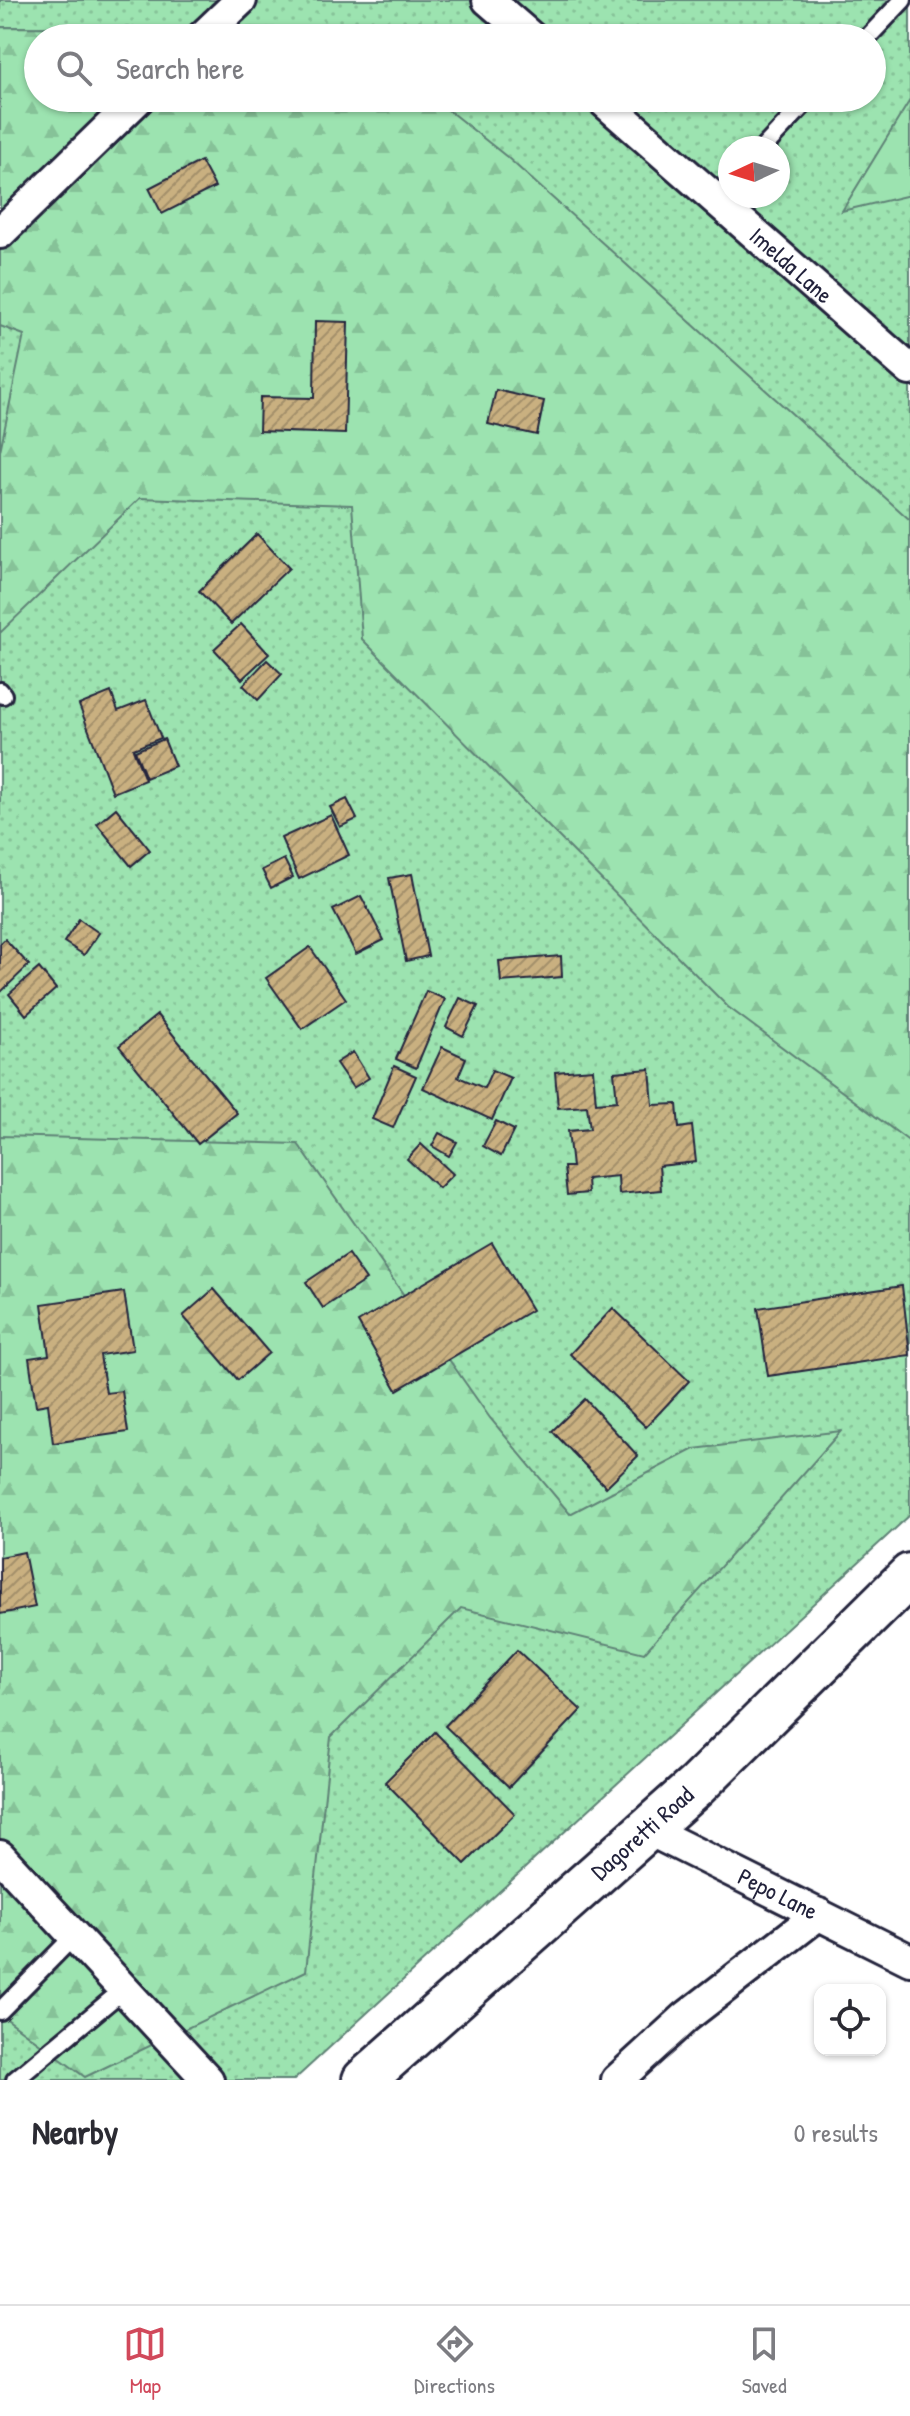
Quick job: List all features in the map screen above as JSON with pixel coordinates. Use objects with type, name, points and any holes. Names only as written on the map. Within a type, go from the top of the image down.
[{"type":"main road","name":"Dagoretti Road","points":[[364,2080],[696,1786],[910,1575]]},
{"type":"street","points":[[216,24],[241,0]]},
{"type":"street","points":[[488,0],[516,24]]},
{"type":"street","points":[[0,233],[125,112]]},
{"type":"street","name":"Imelda Lane","points":[[619,112],[718,187]]},
{"type":"street","name":"Imelda Lane","points":[[741,208],[910,370]]},
{"type":"street","name":"Pepo Lane","points":[[647,1829],[910,1960]]},
{"type":"street","points":[[0,1856],[208,2080]]},
{"type":"street","points":[[617,2080],[686,2017],[819,1914]]},
{"type":"lane","points":[[880,24],[903,0]]},
{"type":"lane","points":[[774,136],[797,112]]},
{"type":"lane","points":[[0,2011],[74,1936]]},
{"type":"lane","points":[[15,2080],[124,1989]]},
{"type":"green space","points":[[0,0],[910,0],[910,1515],[294,2080],[0,2080]]},
{"type":"green space","points":[[0,27],[24,27],[24,112],[451,112],[507,157],[910,520],[910,1142],[728,1007],[362,639],[352,505],[140,498],[0,633],[0,451],[24,335],[0,326]]},
{"type":"green space","points":[[910,100],[910,195],[842,211]]},
{"type":"green space","points":[[0,1136],[298,1144],[490,1418],[570,1514],[694,1449],[841,1431],[644,1653],[461,1608],[331,1737],[306,1971],[85,2077],[0,2014]]},
{"type":"building","points":[[201,161],[215,187],[162,214],[149,188]]},
{"type":"building","points":[[315,321],[348,322],[345,434],[259,431],[260,397],[314,398]]},
{"type":"building","points":[[496,390],[544,401],[537,435],[488,424]]},
{"type":"building","points":[[257,534],[289,568],[231,624],[199,591]]},
{"type":"building","points":[[241,624],[269,654],[242,679],[214,649]]},
{"type":"building","points":[[267,660],[282,674],[258,700],[243,685]]},
{"type":"building","points":[[111,692],[118,711],[146,700],[161,738],[133,749],[145,780],[113,793],[79,705]]},
{"type":"building","points":[[164,739],[175,766],[146,778],[135,751]]},
{"type":"building","points":[[347,799],[357,819],[340,827],[330,807]]},
{"type":"building","points":[[116,808],[150,850],[131,866],[97,824]]},
{"type":"building","points":[[331,815],[349,855],[299,879],[281,838]]},
{"type":"building","points":[[284,859],[293,877],[271,888],[262,870]]},
{"type":"building","points":[[412,874],[428,956],[406,961],[389,878]]},
{"type":"building","points":[[361,896],[384,940],[356,954],[333,910]]},
{"type":"building","points":[[79,919],[99,933],[84,955],[64,942]]},
{"type":"building","points":[[5,939],[29,965],[0,993],[0,944]]},
{"type":"building","points":[[310,947],[346,999],[302,1029],[266,978]]},
{"type":"building","points":[[561,956],[562,977],[501,982],[499,961]]},
{"type":"building","points":[[39,968],[56,989],[26,1015],[9,994]]},
{"type":"building","points":[[426,991],[445,999],[416,1068],[396,1059]]},
{"type":"building","points":[[460,998],[478,1006],[463,1036],[446,1027]]},
{"type":"building","points":[[157,1015],[237,1113],[198,1144],[119,1046]]},
{"type":"building","points":[[442,1047],[466,1058],[458,1077],[484,1088],[492,1070],[511,1078],[492,1120],[423,1088]]},
{"type":"building","points":[[353,1052],[369,1078],[353,1088],[336,1063]]},
{"type":"building","points":[[394,1066],[416,1076],[393,1128],[372,1119]]},
{"type":"building","points":[[593,1069],[596,1103],[617,1101],[614,1072],[650,1069],[653,1105],[677,1104],[679,1128],[692,1126],[696,1162],[659,1166],[661,1190],[619,1194],[618,1176],[587,1179],[588,1193],[567,1195],[564,1167],[572,1167],[568,1131],[590,1129],[587,1106],[558,1108],[555,1072]]},
{"type":"building","points":[[496,1121],[514,1130],[501,1156],[483,1146]]},
{"type":"building","points":[[439,1133],[457,1142],[449,1156],[432,1146]]},
{"type":"building","points":[[421,1144],[453,1174],[439,1188],[407,1159]]},
{"type":"building","points":[[492,1243],[532,1310],[397,1390],[358,1322]]},
{"type":"building","points":[[348,1254],[366,1280],[323,1308],[306,1282]]},
{"type":"building","points":[[902,1286],[910,1355],[768,1376],[758,1308]]},
{"type":"building","points":[[214,1289],[269,1353],[238,1380],[183,1316]]},
{"type":"building","points":[[124,1292],[133,1350],[100,1355],[106,1393],[122,1391],[128,1432],[53,1443],[48,1404],[36,1406],[29,1358],[49,1355],[42,1304]]},
{"type":"building","points":[[613,1308],[689,1381],[646,1427],[570,1354]]},
{"type":"building","points":[[585,1399],[638,1456],[606,1487],[552,1431]]},
{"type":"building","points":[[24,1552],[35,1607],[0,1614],[0,1557]]},
{"type":"building","points":[[517,1650],[581,1710],[509,1787],[445,1726]]},
{"type":"building","points":[[435,1732],[515,1814],[465,1864],[385,1782]]}]
